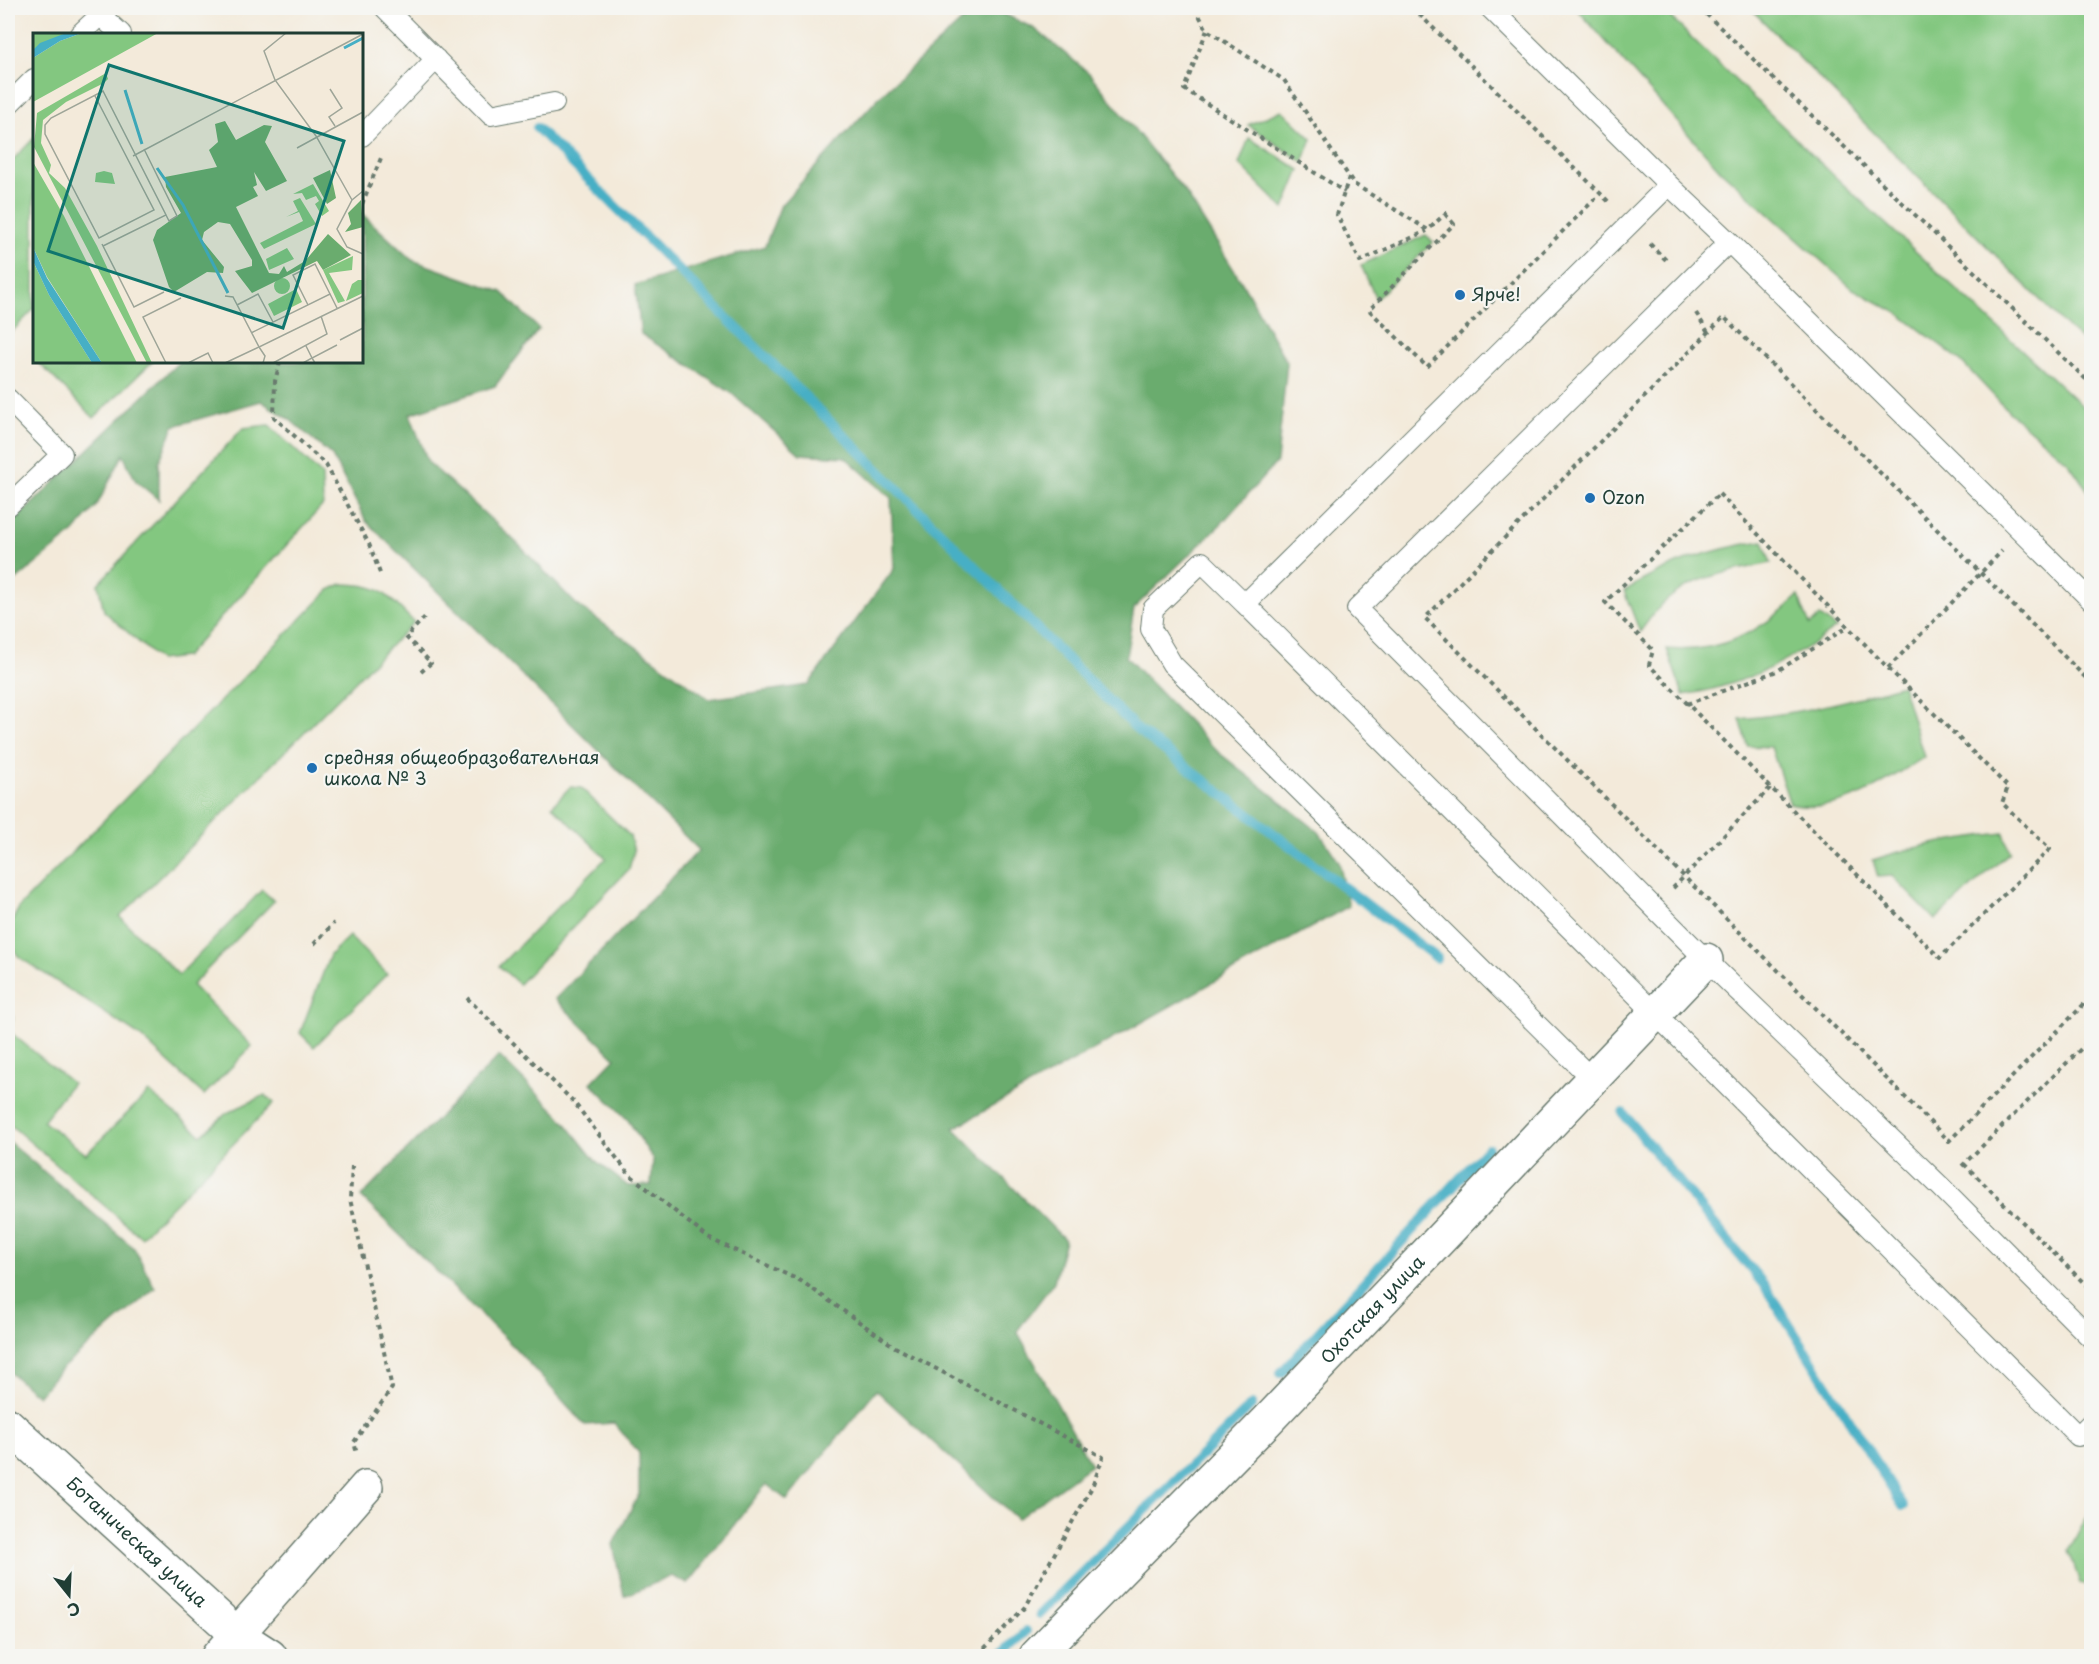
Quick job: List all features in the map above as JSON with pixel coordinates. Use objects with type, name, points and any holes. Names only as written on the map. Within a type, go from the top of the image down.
[{"type":"street","name":"Охотская улица","points":[[1036,1656],[1267,1421],[1706,960]]},
{"type":"street","name":"Ботаническая улица","points":[[8,1425],[228,1646],[270,1656]]},
{"type":"street","points":[[228,1646],[366,1487]]},
{"type":"lane","points":[[385,8],[491,115],[554,103]]},
{"type":"lane","points":[[1490,8],[2091,601]]},
{"type":"lane","points":[[81,33],[104,11],[120,33]]},
{"type":"lane","points":[[363,135],[436,59]]},
{"type":"lane","points":[[8,105],[33,80]]},
{"type":"lane","points":[[1245,604],[1669,185]]},
{"type":"lane","points":[[1729,242],[1357,609],[1706,960],[1941,1186],[2091,1339]]},
{"type":"lane","points":[[8,399],[62,454],[8,506]]},
{"type":"lane","points":[[1592,1079],[1172,664],[1150,628],[1153,609],[1202,562],[2078,1436],[2091,1422]]},
{"type":"path","points":[[1195,8],[1207,30],[1284,80],[1354,184],[1428,230]]},
{"type":"path","points":[[1413,8],[1674,268],[1682,289],[1708,332]]},
{"type":"path","points":[[1700,8],[2091,385]]},
{"type":"path","points":[[1207,30],[1184,89],[1345,192]]},
{"type":"path","points":[[1349,177],[1337,215],[1360,261],[1428,230],[1449,210]]},
{"type":"path","points":[[1445,214],[1454,224],[1369,310],[1426,368],[1600,194]]},
{"type":"path","points":[[2091,684],[1724,317],[1425,618],[1949,1141],[2091,996]]},
{"type":"path","points":[[280,363],[275,381],[274,417],[326,465],[369,544],[381,576]]},
{"type":"path","points":[[1719,494],[1848,627],[2008,787],[2002,803],[2050,849],[1940,958],[1649,665],[1653,650],[1605,602],[1719,494]]},
{"type":"path","points":[[1887,668],[2021,531]]},
{"type":"path","points":[[422,672],[431,663],[406,637],[425,617]]},
{"type":"path","points":[[1687,704],[1777,671],[1848,627]]},
{"type":"path","points":[[1655,907],[1771,788]]},
{"type":"path","points":[[314,944],[334,922]]},
{"type":"path","points":[[467,998],[573,1101],[629,1174],[708,1238],[801,1281],[895,1347],[1103,1457],[1092,1487],[1024,1608],[977,1656]]},
{"type":"path","points":[[1941,1186],[2091,1038]]},
{"type":"path","points":[[1964,1164],[2091,1291]]},
{"type":"path","points":[[352,1166],[350,1199],[392,1388],[354,1442],[366,1487]]},
{"type":"green space","points":[[976,8],[992,8],[1035,29],[1089,73],[1186,193],[1247,291],[1287,363],[1277,462],[1221,524],[1134,608],[1126,657],[1218,752],[1319,832],[1339,862],[1349,906],[954,1128],[1065,1240],[1054,1282],[1017,1331],[1091,1465],[1017,1519],[876,1390],[787,1500],[766,1484],[688,1584],[672,1576],[624,1596],[613,1544],[639,1494],[639,1453],[614,1423],[585,1425],[515,1348],[361,1197],[499,1056],[559,1115],[595,1160],[628,1186],[651,1185],[653,1159],[628,1120],[591,1083],[615,1058],[555,999],[699,850],[366,521],[332,456],[289,419],[261,401],[174,426],[159,462],[159,500],[136,481],[123,455],[97,505],[74,532],[8,587],[8,527],[178,363],[363,363],[363,215],[412,260],[502,292],[539,329],[495,386],[410,414],[428,462],[517,543],[576,604],[709,699],[808,685],[894,569],[891,498],[845,457],[800,454],[730,392],[641,334],[635,285],[765,246],[781,205],[880,96]]},
{"type":"green space","points":[[1576,8],[1661,8],[1831,173],[2091,414],[2091,495],[2068,462],[2010,413],[1960,360],[1899,314],[1853,289],[1720,170]]},
{"type":"green space","points":[[1750,8],[2091,8],[2091,348],[2068,328]]},
{"type":"green space","points":[[1282,110],[1312,139],[1303,162],[1248,125]]},
{"type":"green space","points":[[1249,138],[1300,170],[1284,209],[1239,164]]},
{"type":"green space","points":[[33,139],[33,310],[8,336],[8,165]]},
{"type":"green space","points":[[1426,235],[1433,242],[1376,299],[1361,265]]},
{"type":"green space","points":[[39,363],[151,363],[94,418]]},
{"type":"green space","points":[[269,425],[322,475],[323,505],[185,657],[159,660],[104,611],[98,584],[243,428]]},
{"type":"green space","points":[[1763,541],[1771,563],[1716,575],[1690,585],[1663,604],[1640,632],[1624,591],[1658,572],[1691,558],[1725,548]]},
{"type":"green space","points":[[342,584],[367,586],[383,593],[414,622],[120,917],[179,975],[262,890],[274,901],[192,985],[252,1046],[204,1095],[140,1036],[19,957],[9,937],[10,926],[20,906],[329,590]]},
{"type":"green space","points":[[1798,596],[1810,625],[1820,616],[1836,628],[1801,651],[1763,671],[1724,686],[1683,695],[1667,649],[1705,648],[1739,638],[1770,620]]},
{"type":"green space","points":[[1902,685],[1924,757],[1860,795],[1826,805],[1790,804],[1771,747],[1748,746],[1740,719],[1822,706]]},
{"type":"green space","points":[[570,787],[581,788],[630,836],[634,851],[629,869],[519,984],[499,966],[606,858],[552,806]]},
{"type":"green space","points":[[2004,833],[2010,852],[1935,920],[1892,876],[1878,877],[1873,860],[1937,843]]},
{"type":"green space","points":[[349,936],[387,974],[314,1047],[300,1033],[330,955]]},
{"type":"green space","points":[[8,1006],[13,1018],[10,1032],[72,1083],[43,1121],[86,1154],[149,1092],[201,1135],[227,1113],[265,1095],[274,1103],[141,1237],[8,1123]]},
{"type":"green space","points":[[8,1141],[134,1248],[155,1288],[60,1370],[38,1396],[8,1371]]},
{"type":"green space","points":[[2091,1509],[2091,1588],[2080,1583],[2069,1551]]},
{"type":"waterway","points":[[537,128],[1138,730],[1437,958]]},
{"type":"waterway","points":[[1623,1113],[1764,1285],[1903,1506]]},
{"type":"waterway","points":[[1281,1373],[1488,1148]]},
{"type":"waterway","points":[[1040,1614],[1252,1405]]},
{"type":"waterway","points":[[1001,1656],[1026,1631]]},
{"type":"place","name":"Ярче!","points":[[1460,295]]},
{"type":"place","name":"Ozon","points":[[1590,498]]},
{"type":"place","name":"средняя общеобразовательная школа № 3","points":[[312,768]]}]
